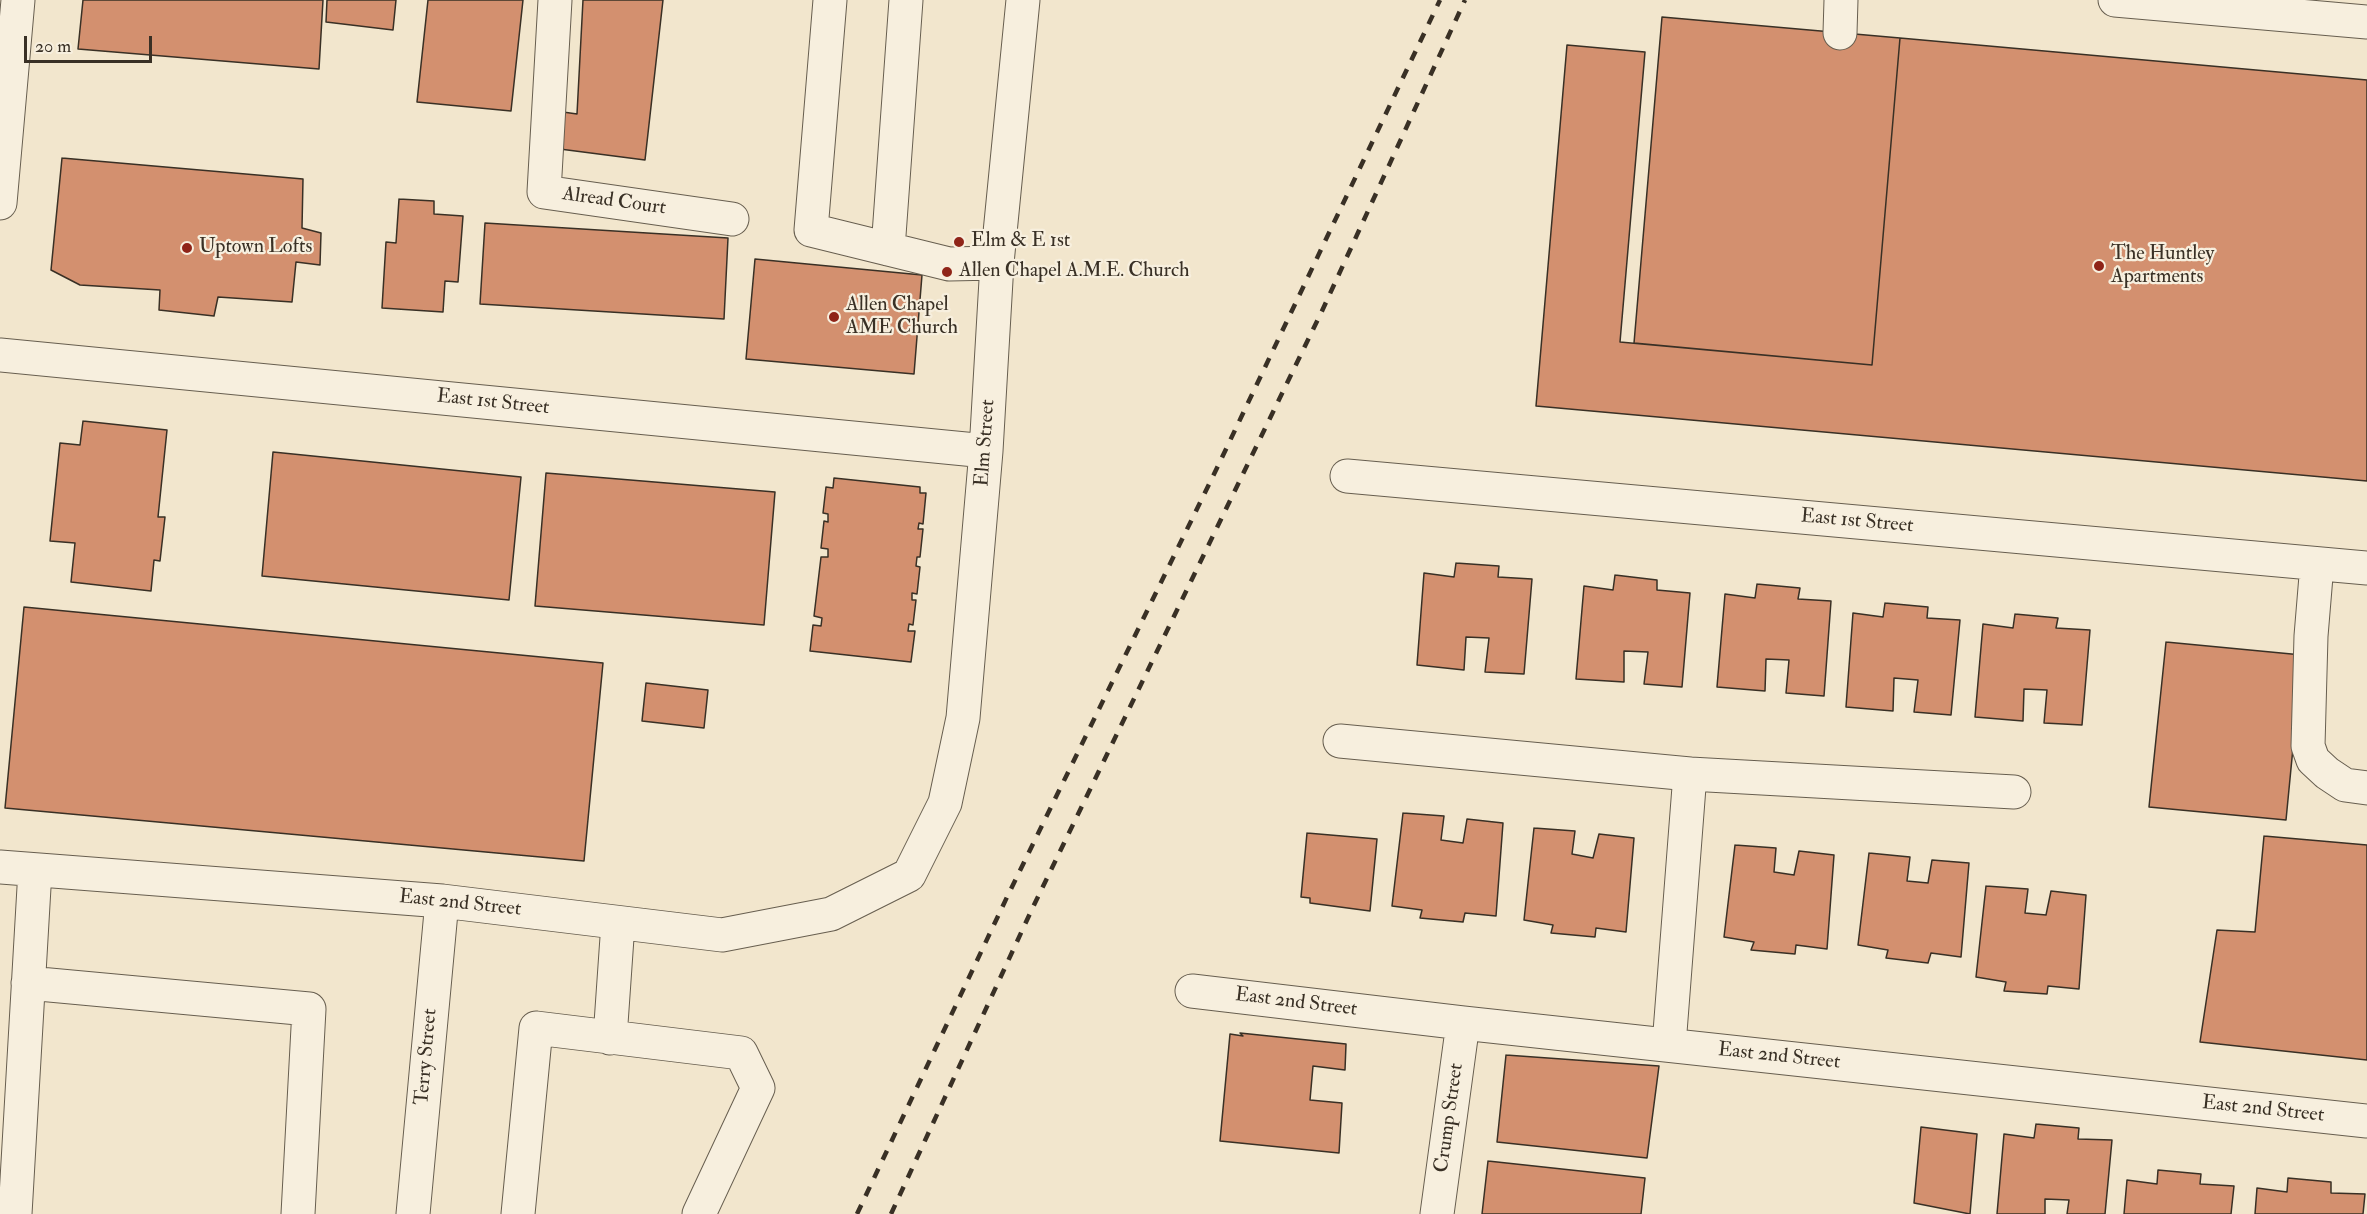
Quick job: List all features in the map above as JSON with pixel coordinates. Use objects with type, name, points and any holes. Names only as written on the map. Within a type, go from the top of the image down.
[{"type":"street","points":[[0,203],[18,0]]},
{"type":"street","name":"Alread Court","points":[[555,0],[544,192],[732,219]]},
{"type":"street","points":[[830,0],[811,230],[949,264],[997,263]]},
{"type":"street","points":[[888,249],[906,0]]},
{"type":"street","name":"Elm Street","points":[[909,875],[945,803],[963,718],[986,451],[997,263],[1023,0]]},
{"type":"street","points":[[1840,33],[1841,0]]},
{"type":"street","points":[[2115,0],[2367,22]]},
{"type":"street","name":"East 1st Street","points":[[0,355],[986,451]]},
{"type":"street","name":"East 1st Street","points":[[1347,476],[2367,568]]},
{"type":"street","points":[[2317,564],[2311,636],[2308,746],[2313,760],[2327,773],[2345,785],[2367,788]]},
{"type":"street","points":[[1340,741],[1690,774],[2014,792]]},
{"type":"street","points":[[1669,1045],[1690,774]]},
{"type":"street","name":"East 2nd Street","points":[[0,867],[442,901],[722,935],[831,914],[909,875]]},
{"type":"street","points":[[15,1214],[35,870]]},
{"type":"street","name":"Terry Street","points":[[413,1214],[442,901]]},
{"type":"street","points":[[610,1038],[618,923]]},
{"type":"street","points":[[28,983],[309,1009],[298,1214]]},
{"type":"street","name":"East 2nd Street","points":[[1192,991],[1463,1023],[2367,1121]]},
{"type":"street","name":"Crump Street","points":[[1437,1214],[1463,1023]]},
{"type":"street","points":[[518,1214],[536,1028],[741,1053],[758,1088],[699,1214]]},
{"type":"building","points":[[83,0],[323,0],[319,69],[78,49]]},
{"type":"building","points":[[327,0],[396,0],[393,30],[326,22]]},
{"type":"building","points":[[428,0],[523,0],[511,111],[417,102]]},
{"type":"building","points":[[583,0],[663,0],[645,160],[552,148],[556,111],[577,114]]},
{"type":"building","points":[[1662,17],[1900,38],[1872,365],[1634,343]]},
{"type":"building","points":[[1900,38],[2367,80],[2367,481],[1536,406],[1567,45],[1645,52],[1620,342],[1872,365]]},
{"type":"building","name":"Uptown Lofts","points":[[62,158],[303,179],[302,228],[321,233],[320,265],[296,262],[292,302],[218,297],[214,316],[159,310],[160,290],[80,285],[51,270]]},
{"type":"building","points":[[399,199],[434,201],[434,214],[463,216],[458,282],[445,281],[443,312],[382,308],[386,242],[396,243]]},
{"type":"building","points":[[485,223],[728,238],[724,319],[480,304]]},
{"type":"building","name":"Allen Chapel AME Church","points":[[755,259],[922,275],[914,374],[746,359]]},
{"type":"building","points":[[83,421],[167,430],[158,517],[165,517],[160,561],[154,560],[151,591],[71,582],[75,543],[50,541],[60,443],[80,445]]},
{"type":"building","points":[[273,452],[521,477],[509,600],[262,576]]},
{"type":"building","points":[[546,473],[775,492],[764,625],[535,606]]},
{"type":"building","points":[[834,478],[920,487],[920,493],[926,493],[923,524],[919,523],[918,529],[923,529],[920,557],[917,557],[916,566],[920,567],[917,594],[912,593],[912,600],[916,600],[913,625],[909,624],[908,631],[915,631],[911,662],[810,651],[813,625],[821,626],[822,618],[814,616],[821,557],[828,557],[828,549],[821,548],[824,521],[828,522],[828,514],[823,513],[826,487],[833,488]]},
{"type":"building","points":[[1456,563],[1499,566],[1498,577],[1532,579],[1524,674],[1485,672],[1489,638],[1466,637],[1464,670],[1417,665],[1424,573],[1454,577]]},
{"type":"building","points":[[1615,575],[1657,580],[1657,590],[1690,593],[1682,687],[1644,684],[1648,652],[1624,651],[1624,682],[1576,679],[1584,586],[1613,590]]},
{"type":"building","points":[[1757,584],[1800,588],[1798,599],[1831,601],[1824,696],[1786,693],[1789,660],[1766,659],[1765,691],[1717,687],[1725,594],[1755,598]]},
{"type":"building","points":[[1885,603],[1928,607],[1927,618],[1960,620],[1951,715],[1914,712],[1918,680],[1894,678],[1893,711],[1846,707],[1853,613],[1883,617]]},
{"type":"building","points":[[24,607],[603,663],[584,861],[5,808]]},
{"type":"building","points":[[2015,614],[2058,618],[2056,628],[2090,630],[2082,725],[2044,723],[2047,690],[2024,689],[2023,721],[1975,717],[1983,624],[2013,628]]},
{"type":"building","points":[[2166,642],[2302,655],[2286,820],[2149,807]]},
{"type":"building","points":[[646,683],[708,690],[704,728],[642,721]]},
{"type":"building","points":[[1403,813],[1444,816],[1441,840],[1463,843],[1467,819],[1503,823],[1496,916],[1465,913],[1463,922],[1420,918],[1422,910],[1392,906]]},
{"type":"building","points":[[1534,828],[1575,831],[1572,854],[1593,858],[1599,834],[1634,838],[1626,932],[1596,928],[1595,937],[1551,933],[1553,925],[1524,920]]},
{"type":"building","points":[[1307,833],[1377,839],[1370,911],[1310,903],[1310,898],[1301,897]]},
{"type":"building","points":[[2264,836],[2367,845],[2367,1060],[2200,1042],[2217,930],[2255,932]]},
{"type":"building","points":[[1735,845],[1776,848],[1774,872],[1794,875],[1799,851],[1834,855],[1827,949],[1796,945],[1795,954],[1751,950],[1754,942],[1724,937]]},
{"type":"building","points":[[1869,853],[1910,857],[1907,881],[1928,883],[1932,860],[1969,863],[1961,957],[1931,953],[1928,963],[1886,958],[1888,950],[1858,945]]},
{"type":"building","points":[[1986,886],[2028,889],[2025,913],[2046,915],[2051,891],[2086,895],[2079,989],[2048,986],[2047,994],[2004,991],[2006,982],[1976,977]]},
{"type":"building","points":[[1240,1033],[1346,1044],[1345,1070],[1313,1066],[1310,1100],[1342,1103],[1339,1153],[1220,1141],[1230,1034],[1243,1036]]},
{"type":"building","points":[[1506,1055],[1659,1066],[1647,1158],[1497,1142]]},
{"type":"building","points":[[2036,1124],[2079,1128],[2078,1139],[2112,1140],[2105,1214],[2067,1214],[2069,1200],[2045,1199],[2045,1214],[1997,1214],[2004,1134],[2034,1138]]},
{"type":"building","points":[[1921,1127],[1977,1134],[1970,1214],[1914,1203]]},
{"type":"building","points":[[1488,1161],[1645,1178],[1641,1214],[1482,1214]]},
{"type":"building","points":[[2158,1170],[2201,1174],[2200,1184],[2234,1186],[2231,1214],[2124,1214],[2127,1180],[2157,1184]]},
{"type":"building","points":[[2288,1178],[2331,1182],[2331,1193],[2365,1194],[2363,1214],[2255,1214],[2257,1188],[2287,1192]]},
{"type":"railway","points":[[857,1214],[1008,895],[1216,470],[1440,0]]},
{"type":"railway","points":[[891,1214],[1033,907],[1322,311],[1465,0]]},
{"type":"place","name":"Elm & E 1st","points":[[959,242]]},
{"type":"place","name":"Uptown Lofts","points":[[187,248]]},
{"type":"place","name":"The Huntley Apartments","points":[[2099,266]]},
{"type":"place","name":"Allen Chapel A.M.E. Church","points":[[947,272]]},
{"type":"place","name":"Allen Chapel AME Church","points":[[834,317]]}]
